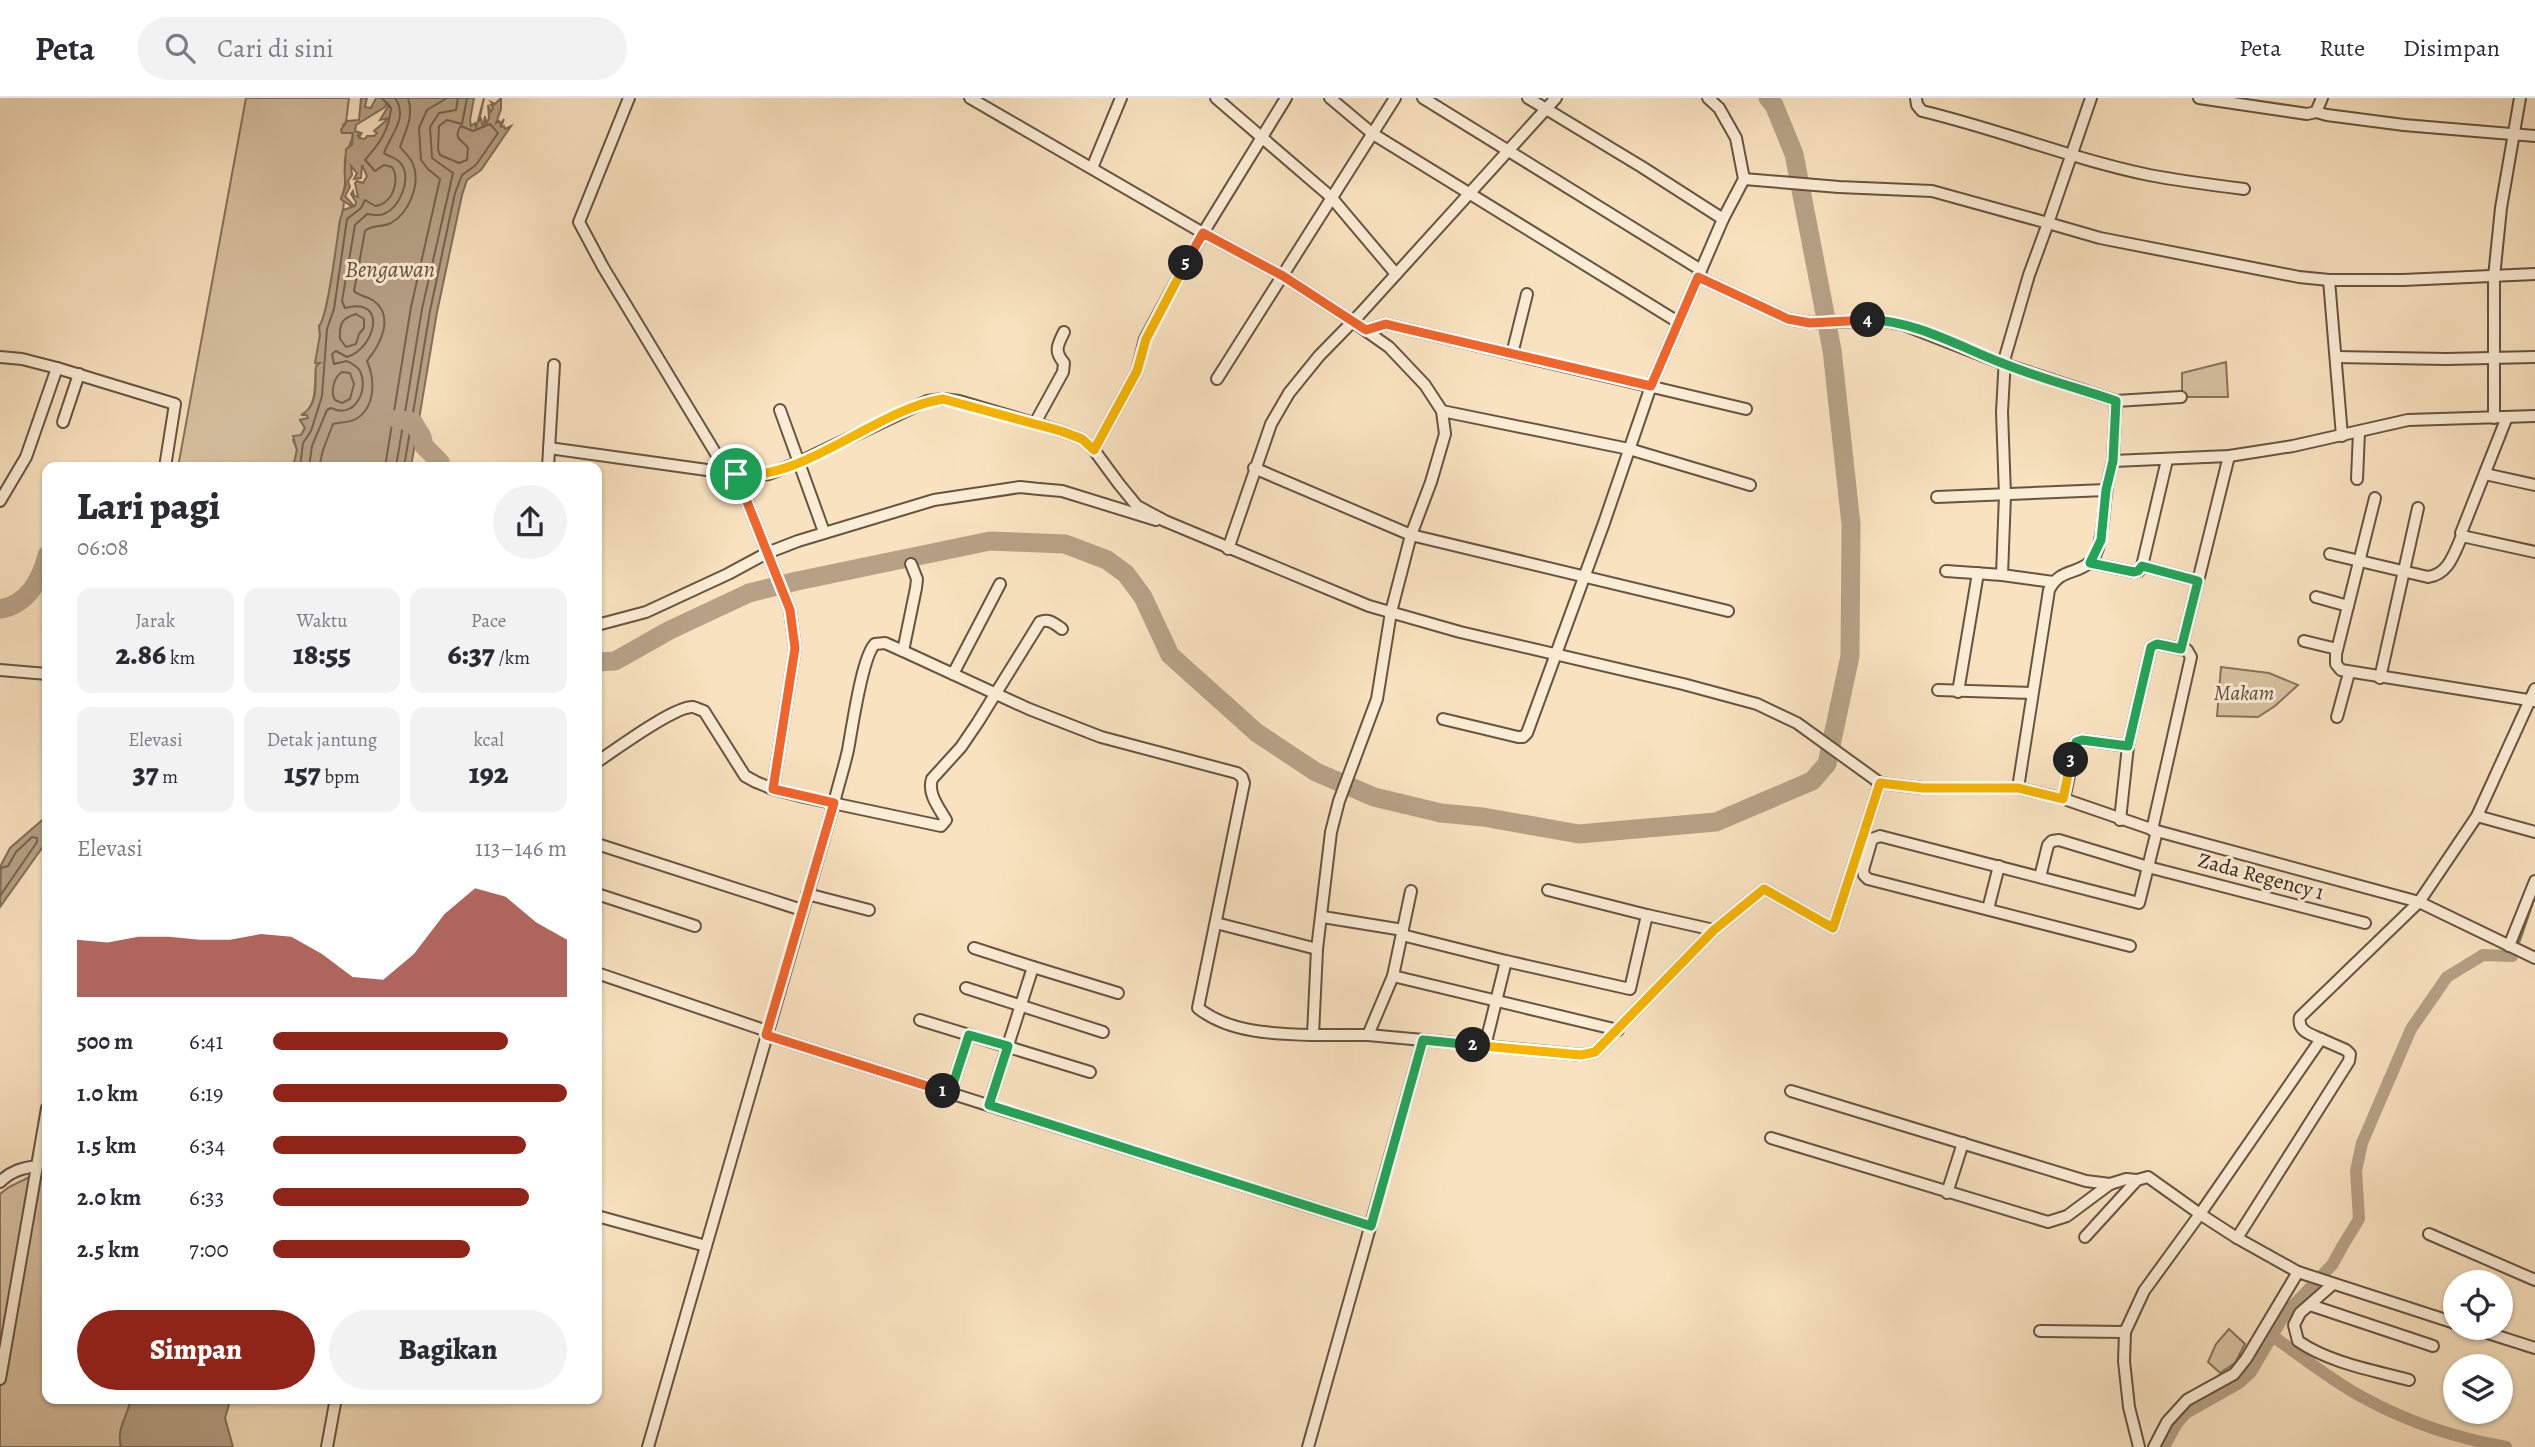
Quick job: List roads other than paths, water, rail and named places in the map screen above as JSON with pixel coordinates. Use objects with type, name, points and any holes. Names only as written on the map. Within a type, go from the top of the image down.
[{"type":"street","points":[[629,98],[579,222],[603,267],[732,473],[790,610],[795,648],[773,789]]},
{"type":"street","points":[[970,98],[1203,233],[1283,276],[1366,330],[1389,347],[1425,386],[1442,411],[1445,434],[1411,535],[1391,612],[1377,699],[1339,801],[1331,832],[1323,917],[1317,949],[1313,1035]]},
{"type":"street","points":[[1092,168],[1121,98]]},
{"type":"street","points":[[1216,98],[1331,197],[1396,274]]},
{"type":"street","points":[[1094,450],[1137,371],[1146,339],[1203,233],[1286,98]]},
{"type":"street","points":[[1330,98],[1373,134],[1678,322]]},
{"type":"street","points":[[1217,379],[1395,98]]},
{"type":"street","points":[[1423,98],[1511,150],[1699,273],[1788,319],[1810,323],[1879,320],[1904,325],[2004,364],[2116,401],[2180,397]]},
{"type":"street","points":[[1528,98],[1723,219]]},
{"type":"street","points":[[1228,549],[1271,424],[1289,393],[1319,356],[1556,98]]},
{"type":"street","points":[[1443,719],[1523,737],[1651,386],[1723,219],[1744,178],[1736,138],[1719,108],[1708,98]]},
{"type":"street","points":[[1916,98],[1917,106],[1922,111],[1972,123],[2072,154],[2148,175],[2244,189]]},
{"type":"street","points":[[2002,575],[2005,495],[2002,412],[2004,364],[2029,275],[2091,98]]},
{"type":"street","points":[[2199,98],[2404,125],[2535,136]]},
{"type":"street","points":[[2316,112],[2322,98]]},
{"type":"street","points":[[2494,418],[2494,277],[2520,98]]},
{"type":"street","points":[[1744,178],[1839,187],[1932,191],[2100,238],[2246,269],[2329,280],[2535,274]]},
{"type":"street","points":[[2329,280],[2342,436]]},
{"type":"street","points":[[1512,354],[1527,294]]},
{"type":"street","points":[[1366,330],[1386,324],[1746,409]]},
{"type":"street","points":[[1035,424],[1063,372],[1064,363],[1057,355],[1056,349],[1064,332]]},
{"type":"street","points":[[2336,357],[2535,357]]},
{"type":"street","points":[[0,358],[22,359],[57,368],[175,404],[166,462]]},
{"type":"street","points":[[548,462],[554,365]]},
{"type":"street","points":[[0,501],[26,457],[57,368]]},
{"type":"street","points":[[63,422],[79,374]]},
{"type":"street","points":[[549,448],[750,476],[769,474],[902,412],[935,400],[959,401],[1082,439],[1094,450],[1138,506],[1164,521],[1345,598],[1554,655],[1757,704],[1797,723],[1880,783],[1923,788],[2018,788],[2063,799],[2155,831],[2419,902],[2535,958]]},
{"type":"street","points":[[2090,563],[2101,540],[2106,490],[2113,461],[2116,401]]},
{"type":"street","points":[[780,410],[824,532]]},
{"type":"street","points":[[1442,411],[1629,449],[1750,485]]},
{"type":"street","points":[[2113,461],[2229,456],[2342,436],[2407,420],[2535,416]]},
{"type":"street","points":[[2330,555],[2428,577],[2437,576],[2445,570],[2462,536],[2460,531],[2507,417]]},
{"type":"street","points":[[2357,479],[2358,432]]},
{"type":"street","points":[[2181,649],[2229,456]]},
{"type":"street","points":[[2018,788],[2049,590],[2063,573],[2090,563],[2138,571],[2142,566],[2167,460]]},
{"type":"street","points":[[1254,468],[1411,535],[1728,611]]},
{"type":"street","points":[[2485,474],[2535,485]]},
{"type":"street","points":[[602,624],[646,612],[767,553],[824,532],[934,500],[1020,488],[1062,491],[1147,519],[1164,521]]},
{"type":"street","points":[[1937,497],[2106,490]]},
{"type":"street","points":[[2375,498],[2337,649],[2336,664],[2349,673],[2532,701]]},
{"type":"street","points":[[2379,678],[2418,508]]},
{"type":"street","points":[[2462,536],[2535,552]]},
{"type":"street","points":[[903,651],[917,579],[911,564]]},
{"type":"street","points":[[2142,566],[2198,581]]},
{"type":"street","points":[[1946,571],[2053,582]]},
{"type":"street","points":[[1958,692],[1978,573]]},
{"type":"street","points":[[953,674],[1000,584]]},
{"type":"street","points":[[2316,597],[2348,606]]},
{"type":"street","points":[[602,759],[655,724],[681,710],[693,708],[704,711],[745,776],[773,789],[941,826],[946,820],[931,793],[930,783],[961,747],[1040,622],[1051,621],[1062,629]]},
{"type":"street","points":[[2304,641],[2337,649]]},
{"type":"street","points":[[648,1447],[834,803],[869,650],[875,644],[880,643],[903,651],[1101,737],[1237,773],[1242,777],[1244,783],[1233,845],[1198,1008],[1220,1021],[1266,1033],[1368,1035],[1581,1055],[1595,1052],[1714,930],[1764,889],[1833,928],[1880,783]]},
{"type":"street","points":[[2120,820],[2128,746],[2151,647],[2157,644],[2181,649],[2190,653],[2191,657],[2139,903],[1880,836],[1872,839],[1863,870],[1868,879],[2130,946]]},
{"type":"street","points":[[0,670],[42,674]]},
{"type":"street","points":[[2337,717],[2349,673]]},
{"type":"street","points":[[2237,1238],[2349,1062],[2350,1054],[2346,1050],[2302,1029],[2299,1024],[2300,1017],[2419,902],[2477,816],[2532,701],[2535,689]]},
{"type":"street","points":[[1938,690],[2032,693]]},
{"type":"street","points":[[2063,799],[2076,742],[2082,740],[2128,746]]},
{"type":"street","points":[[2477,816],[2535,832]]},
{"type":"street","name":"Zada Regency 1","points":[[2040,877],[2048,845],[2059,840],[2148,867],[2365,923]]},
{"type":"street","points":[[602,847],[802,909]]},
{"type":"street","points":[[1988,909],[1998,866]]},
{"type":"street","points":[[2510,946],[2535,881]]},
{"type":"street","points":[[1548,890],[1714,930]]},
{"type":"street","points":[[1368,1035],[1393,976],[1411,891]]},
{"type":"street","points":[[807,894],[869,910]]},
{"type":"street","points":[[602,896],[695,926]]},
{"type":"street","points":[[1630,989],[1647,915]]},
{"type":"street","points":[[1323,917],[1403,932],[1506,961],[1630,989],[1651,997]]},
{"type":"street","points":[[1216,923],[1317,949]]},
{"type":"street","points":[[974,948],[1118,993]]},
{"type":"street","points":[[1485,1046],[1506,961]]},
{"type":"street","points":[[989,1105],[1033,967]]},
{"type":"street","points":[[602,975],[950,1093],[1371,1226]]},
{"type":"street","points":[[1393,976],[1618,1030]]},
{"type":"street","points":[[966,988],[1104,1032]]},
{"type":"street","points":[[920,1020],[1090,1072]]},
{"type":"street","points":[[950,1093],[969,1035]]},
{"type":"street","points":[[2139,1447],[2129,1407],[2124,1361],[2125,1332],[2144,1291],[2321,1039]]},
{"type":"street","points":[[1308,1447],[1423,1040]]},
{"type":"street","points":[[1791,1091],[2085,1181],[2110,1184]]},
{"type":"street","points":[[0,1379],[42,1137]]},
{"type":"street","points":[[1771,1138],[2048,1222],[2067,1216],[2110,1184],[2148,1177],[2237,1238],[2302,1274],[2443,1319]]},
{"type":"street","points":[[1947,1193],[1962,1143]]},
{"type":"street","points":[[0,1182],[6,1175],[20,1168],[37,1166]]},
{"type":"street","points":[[2085,1237],[2137,1180]]},
{"type":"street","points":[[602,1217],[706,1246]]},
{"type":"street","points":[[2429,1234],[2535,1280]]},
{"type":"street","points":[[2154,1447],[2167,1422],[2187,1399],[2234,1374],[2302,1274]]},
{"type":"street","points":[[2327,1282],[2310,1305],[2300,1313],[2294,1325],[2298,1341],[2312,1351],[2346,1363],[2409,1380]]},
{"type":"street","points":[[2310,1305],[2433,1346]]},
{"type":"street","points":[[2040,1331],[2125,1332]]},
{"type":"street","points":[[2510,1340],[2535,1348]]},
{"type":"street","points":[[327,1447],[335,1404]]},
{"type":"water","name":"Bengawan","points":[[361,98],[367,98],[365,107],[371,108],[376,98],[474,98],[470,120],[471,126],[475,123],[476,128],[484,98],[479,121],[481,119],[483,127],[485,116],[486,124],[489,118],[488,105],[491,112],[491,102],[495,104],[501,98],[501,109],[496,123],[499,121],[500,124],[504,119],[501,127],[504,126],[505,129],[511,126],[481,170],[467,180],[462,195],[437,312],[412,462],[294,462],[297,450],[293,436],[301,435],[305,428],[300,420],[308,418],[307,415],[301,415],[311,406],[315,394],[316,366],[320,363],[315,363],[319,326],[329,293],[340,220],[343,210],[355,206],[356,202],[351,194],[353,191],[354,196],[358,197],[355,183],[363,183],[367,176],[362,165],[361,178],[354,179],[357,173],[351,166],[352,175],[348,181],[350,187],[345,196],[353,205],[341,199],[346,185],[346,149],[352,145],[353,133],[342,133],[347,121],[359,120]],"holes":[[[387,103],[389,105],[380,120],[389,118],[374,131],[377,133],[374,136],[367,136],[365,139],[359,138],[361,134],[357,136],[361,133],[355,131],[356,125],[385,107]]]},
{"type":"water","points":[[42,820],[42,848],[0,907],[1,865],[10,848]]},
{"type":"water","points":[[229,1404],[225,1418],[233,1447],[121,1447],[121,1428],[130,1405]]},
{"type":"waterway","points":[[602,662],[615,661],[670,630],[749,593],[990,541],[1065,544],[1107,560],[1126,574],[1143,597],[1170,655],[1257,733],[1316,772],[1374,797],[1441,813],[1483,817],[1579,834],[1716,822],[1812,781],[1827,764],[1850,656],[1851,524],[1832,350],[1794,154],[1774,105],[1768,98]]},
{"type":"waterway","points":[[397,419],[413,422],[424,446],[440,462]]},
{"type":"waterway","points":[[0,609],[10,607],[25,597],[37,582],[42,570]]},
{"type":"waterway","points":[[2519,941],[2535,895]]},
{"type":"waterway","points":[[2164,1447],[2177,1423],[2186,1413],[2239,1383],[2251,1372],[2285,1314],[2332,1265],[2359,1219],[2356,1171],[2362,1143],[2411,1029],[2447,977],[2483,955],[2512,956]]},
{"type":"waterway","points":[[2271,1335],[2340,1384],[2381,1407],[2433,1428],[2506,1447]]},
{"type":"park label","name":"Makam","points":[[2244,693]]}]
